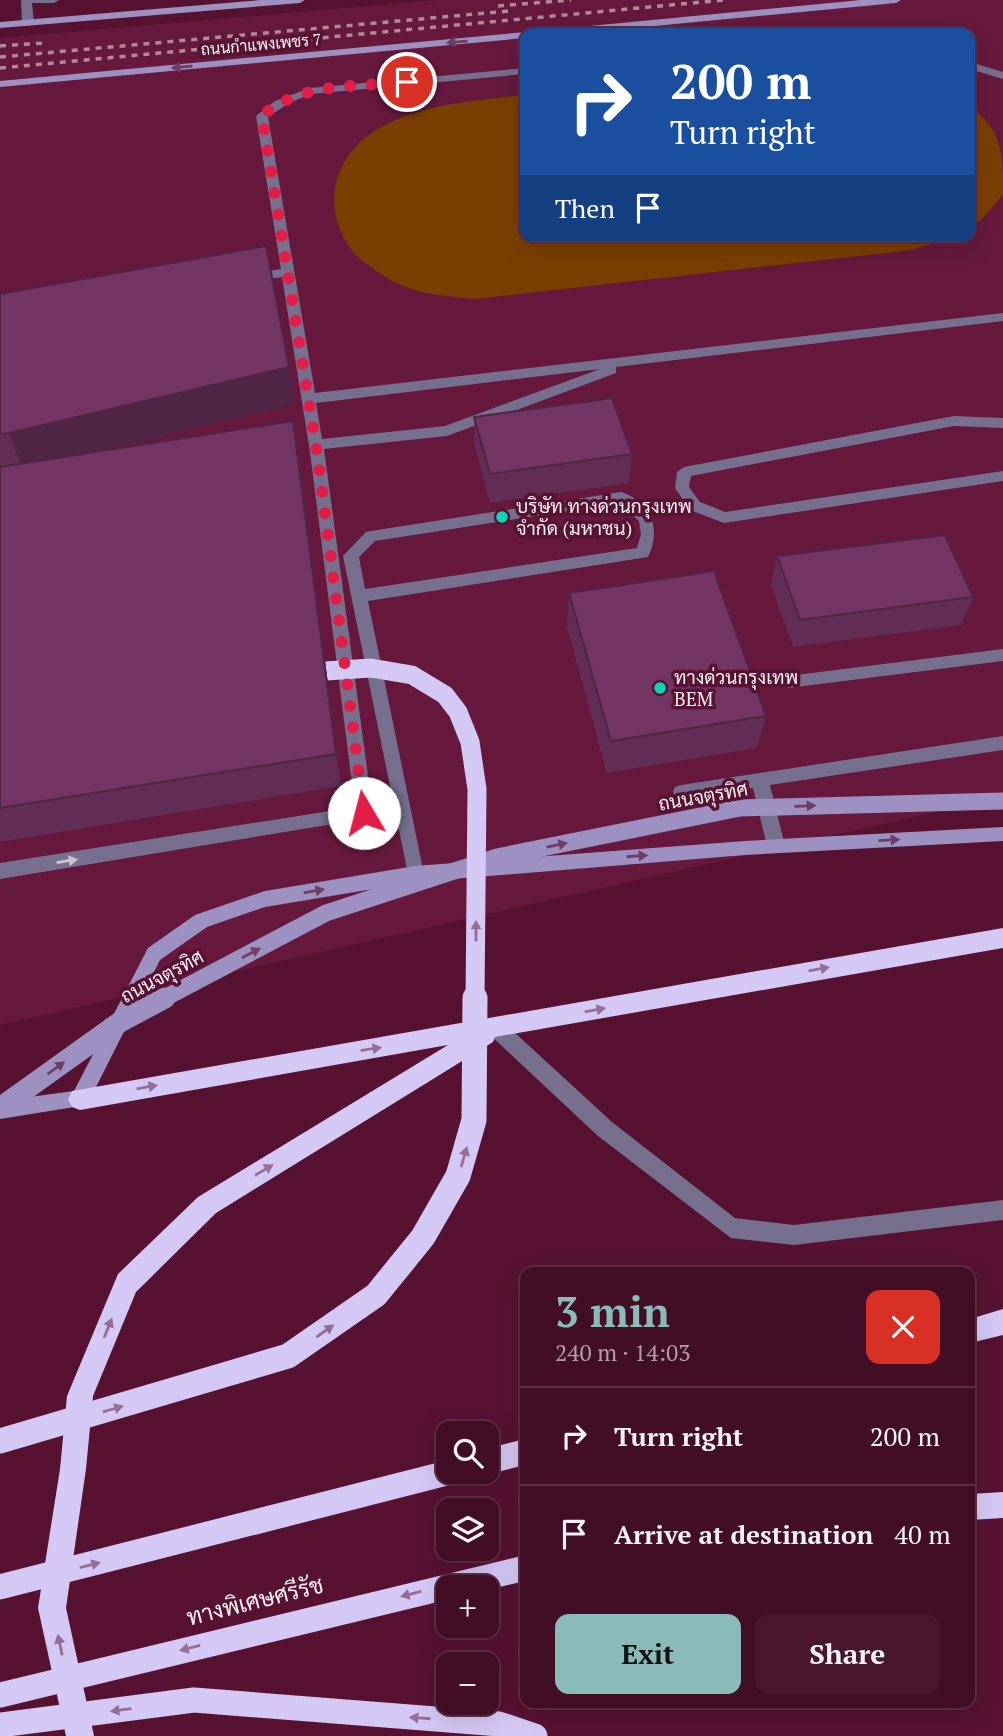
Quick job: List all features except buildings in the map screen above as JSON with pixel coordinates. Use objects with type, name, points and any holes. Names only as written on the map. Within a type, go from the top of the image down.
[{"type":"highway","points":[[0,1441],[221,1378],[288,1356],[376,1295],[423,1237],[458,1176],[474,1120],[477,789],[469,737],[459,713],[438,688],[408,671],[366,666],[326,671]]},
{"type":"highway","points":[[79,1099],[1003,938]]},
{"type":"highway","points":[[80,1736],[52,1608],[73,1469],[80,1396],[127,1283],[207,1205],[496,1028]]},
{"type":"highway","points":[[975,1330],[1003,1322]]},
{"type":"highway","points":[[499,1459],[520,1453]]},
{"type":"highway","points":[[0,1587],[436,1476]]},
{"type":"highway","points":[[975,1507],[1003,1505]]},
{"type":"highway","name":"ทางพิเศษศรีรัช","points":[[0,1695],[520,1569]]},
{"type":"highway","points":[[0,1725],[194,1700],[499,1724],[535,1736]]},
{"type":"main road","points":[[0,25],[300,0]]},
{"type":"main road","points":[[601,28],[896,0]]},
{"type":"main road","name":"ถนนกำแพงเพชร 7","points":[[0,84],[520,36]]},
{"type":"main road","name":"ถนนจตุรทิศ","points":[[0,1109],[120,1022],[326,913],[497,857],[740,808],[1003,800]]},
{"type":"main road","name":"ถนนจตุรทิศ","points":[[79,1099],[154,954],[201,921],[265,899],[415,873],[776,846],[1003,834]]},
{"type":"main road","points":[[0,1109],[79,1099]]},
{"type":"lane","points":[[28,23],[27,0],[54,0]]},
{"type":"lane","points":[[975,67],[1003,76]]},
{"type":"lane","points":[[0,871],[364,813],[316,445],[262,116],[280,101],[310,91],[520,71]]},
{"type":"lane","points":[[233,280],[288,272]]},
{"type":"lane","points":[[308,399],[1003,317]]},
{"type":"lane","points":[[316,445],[447,431],[637,360]]},
{"type":"lane","points":[[1003,423],[954,421],[684,472],[682,488],[695,506],[724,518],[1003,476]]},
{"type":"lane","points":[[361,596],[643,553],[651,532],[643,512],[621,497],[371,536],[351,556],[415,873]]},
{"type":"lane","points":[[788,682],[1003,655]]},
{"type":"lane","points":[[681,792],[1003,743]]},
{"type":"lane","points":[[760,780],[776,846]]},
{"type":"lane","points":[[496,1028],[605,1129],[731,1228],[794,1235],[1003,1210]]},
{"type":"shaded area","name":"บริษัท ทางด่วนกรุงเทพ จำกัด (มหาชน)","points":[[438,0],[1003,0],[1003,797],[0,1025],[0,38]]},
{"type":"shaded area","points":[[520,96],[520,242],[937,242],[912,250],[475,299],[408,288],[387,278],[365,262],[353,252],[343,236],[334,203],[340,170],[360,142],[375,131],[410,114],[467,102]]},
{"type":"shaded area","points":[[975,110],[995,134],[1002,167],[1003,195],[975,224]]},
{"type":"railway","points":[[498,6],[571,0]]},
{"type":"railway","points":[[0,68],[724,0]]},
{"type":"railway","points":[[0,57],[509,11]]},
{"type":"railway","points":[[0,46],[44,43]]},
{"type":"place","name":"บริษัท ทางด่วนกรุงเทพ จำกัด (มหาชน)","points":[[502,517]]},
{"type":"place","name":"ทางด่วนกรุงเทพ BEM","points":[[660,688]]},
{"type":"route","points":[[364,813],[317,452],[262,116],[280,101],[310,91],[407,82]]}]
